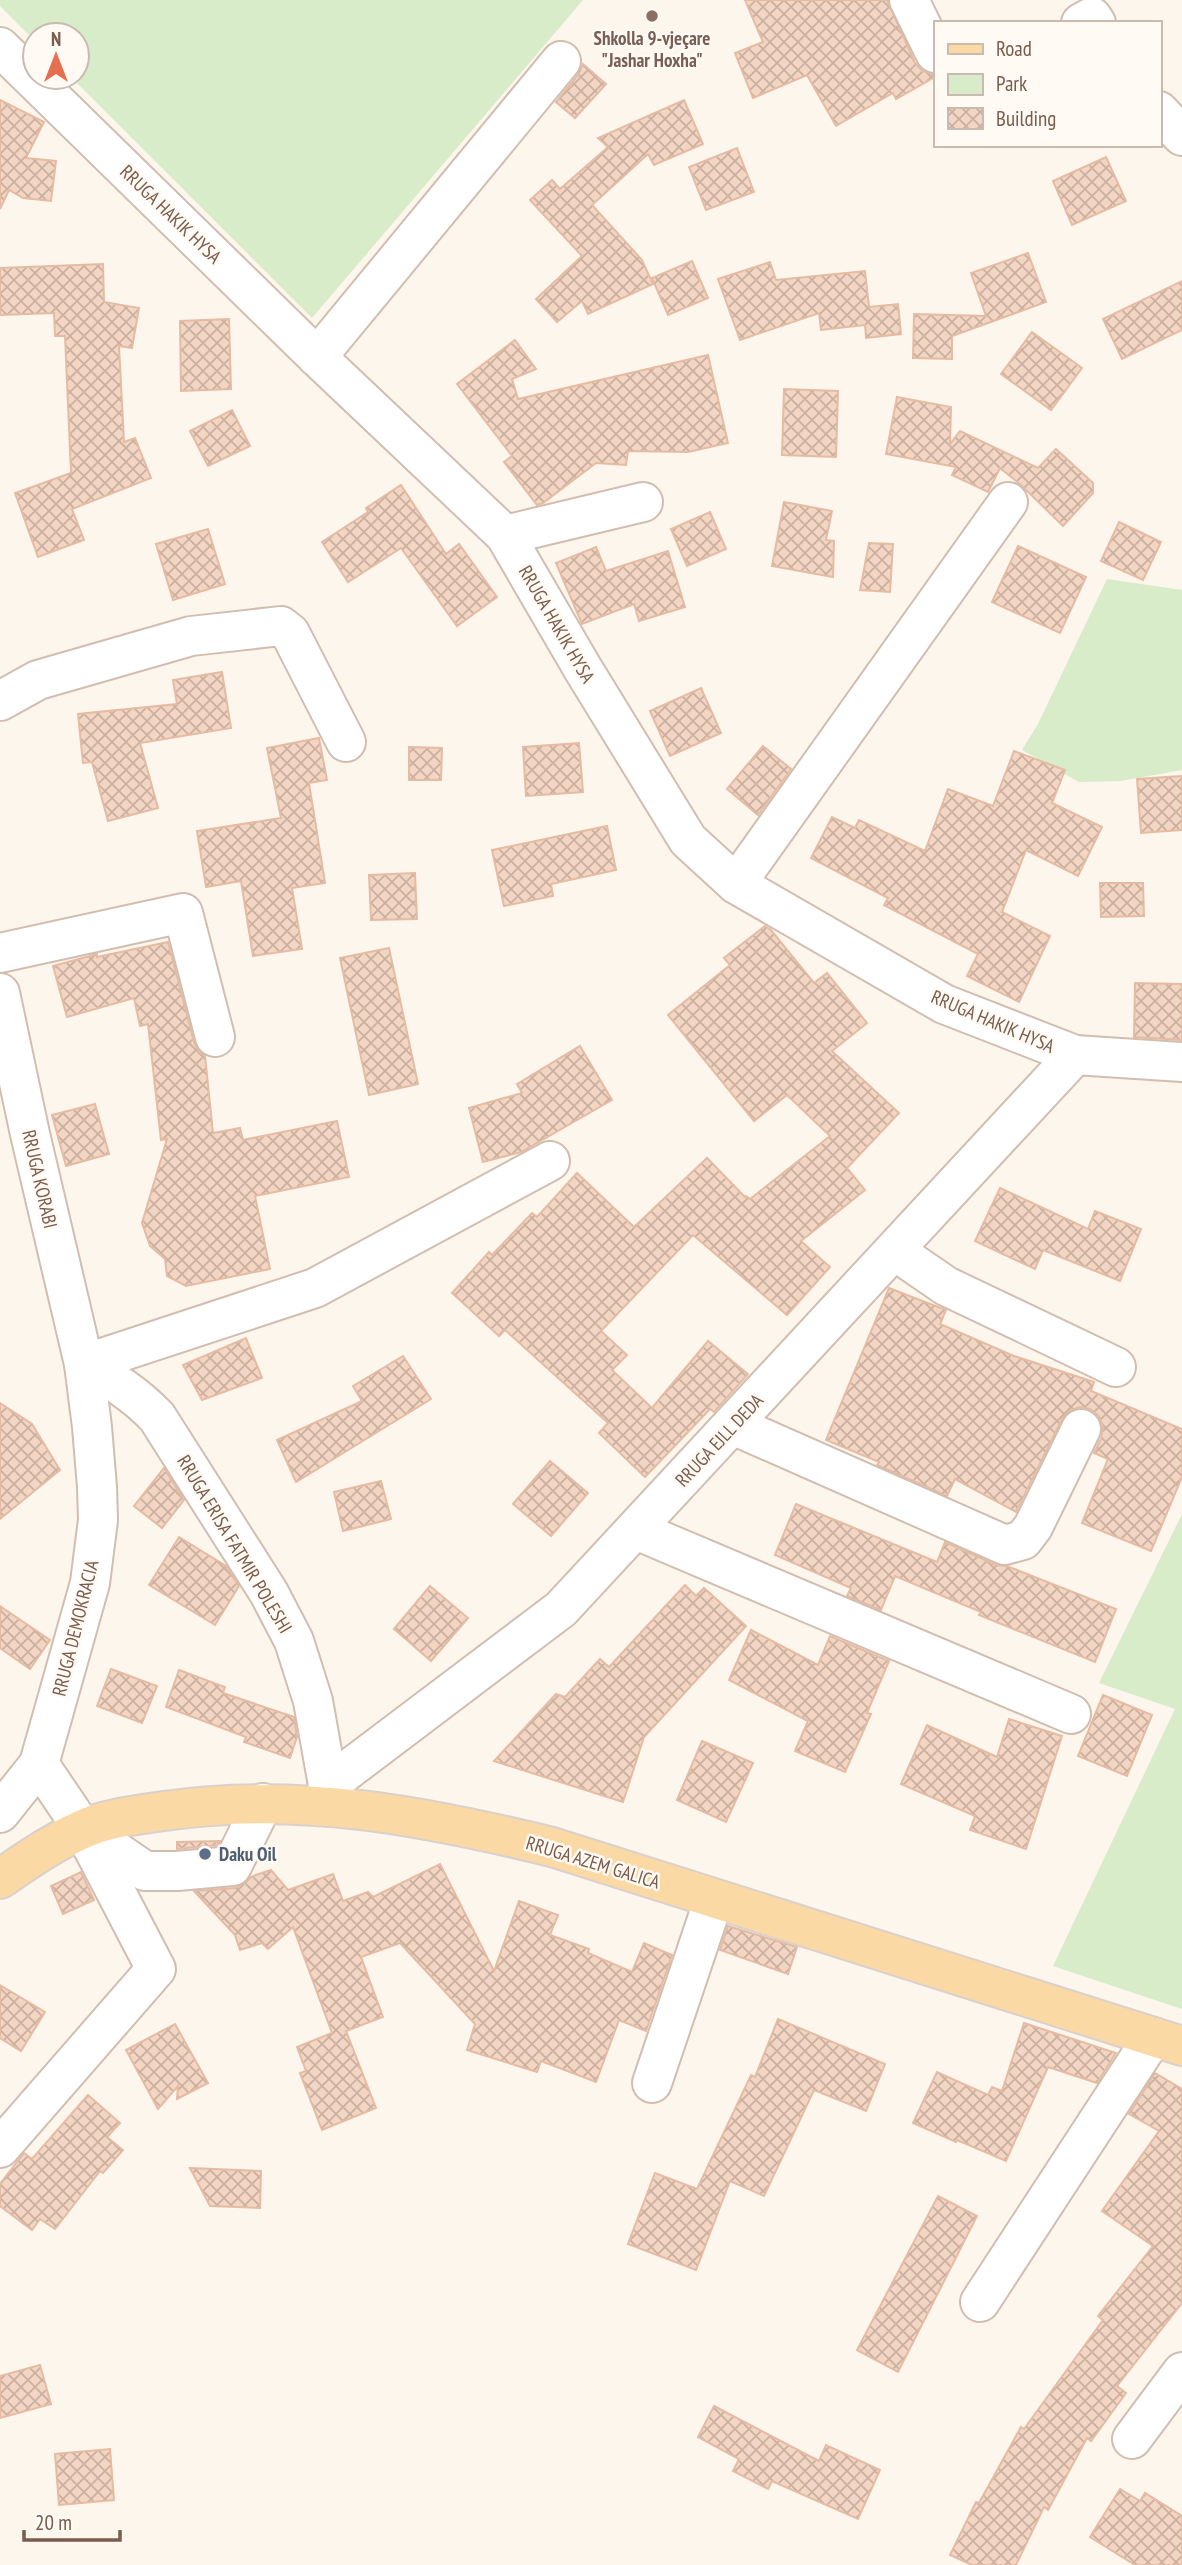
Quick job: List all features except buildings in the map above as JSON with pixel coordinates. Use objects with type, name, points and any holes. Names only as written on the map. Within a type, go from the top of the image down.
[{"type":"main road","name":"RRUGA AZEM GALICA","points":[[0,1879],[34,1855],[83,1829],[121,1817],[328,1795],[552,1847],[1168,2042]]},
{"type":"street","points":[[909,0],[934,50]]},
{"type":"street","name":"RRUGA HAKIK HYSA","points":[[0,47],[317,357],[505,535],[688,840],[736,884],[944,1004],[1074,1055],[1182,1062]]},
{"type":"street","points":[[317,357],[561,61]]},
{"type":"street","points":[[1161,113],[1182,136]]},
{"type":"street","points":[[505,535],[643,502]]},
{"type":"street","points":[[736,884],[1009,502]]},
{"type":"street","points":[[0,701],[38,680],[191,636],[281,626],[290,633],[346,742]]},
{"type":"street","points":[[0,953],[183,913],[215,1037]]},
{"type":"street","name":"RRUGA KORABI","points":[[0,993],[84,1364]]},
{"type":"street","name":"RRUGA EJLL DEDA","points":[[328,1795],[561,1609],[1074,1055]]},
{"type":"street","points":[[84,1364],[315,1287],[550,1161]]},
{"type":"street","points":[[895,1251],[946,1286],[1116,1367]]},
{"type":"street","name":"RRUGA DEMOKRACIA","points":[[0,1813],[39,1764],[90,1583],[98,1520],[92,1427],[84,1364]]},
{"type":"street","name":"RRUGA ERISA FATMIR POLESHI","points":[[84,1364],[139,1398],[157,1417],[269,1593],[294,1642],[313,1701],[328,1795]]},
{"type":"street","points":[[733,1425],[1005,1545],[1023,1540],[1033,1527],[1081,1429]]},
{"type":"street","points":[[636,1530],[1071,1714]]},
{"type":"street","points":[[0,2148],[156,1969],[83,1829],[39,1764]]},
{"type":"street","points":[[83,1829],[145,1871],[232,1866],[263,1803]]},
{"type":"street","points":[[652,2083],[714,1899]]},
{"type":"street","points":[[980,2302],[1168,2042]]},
{"type":"street","points":[[1132,2438],[1182,2372]]},
{"type":"green space","points":[[0,0],[583,0],[312,318],[85,91],[91,91],[91,21],[21,21],[21,27],[0,6]]},
{"type":"green space","points":[[1107,579],[1182,590],[1182,770],[1121,781],[1079,782],[1022,750],[1038,724]]},
{"type":"green space","points":[[1182,1514],[1182,2009],[1053,1966],[1175,1709],[1099,1683]]},
{"type":"place","name":"Shkolla 9-vjeçare \"Jashar Hoxha\"","points":[[652,16]]},
{"type":"place","name":"Daku Oil","points":[[205,1854]]}]
